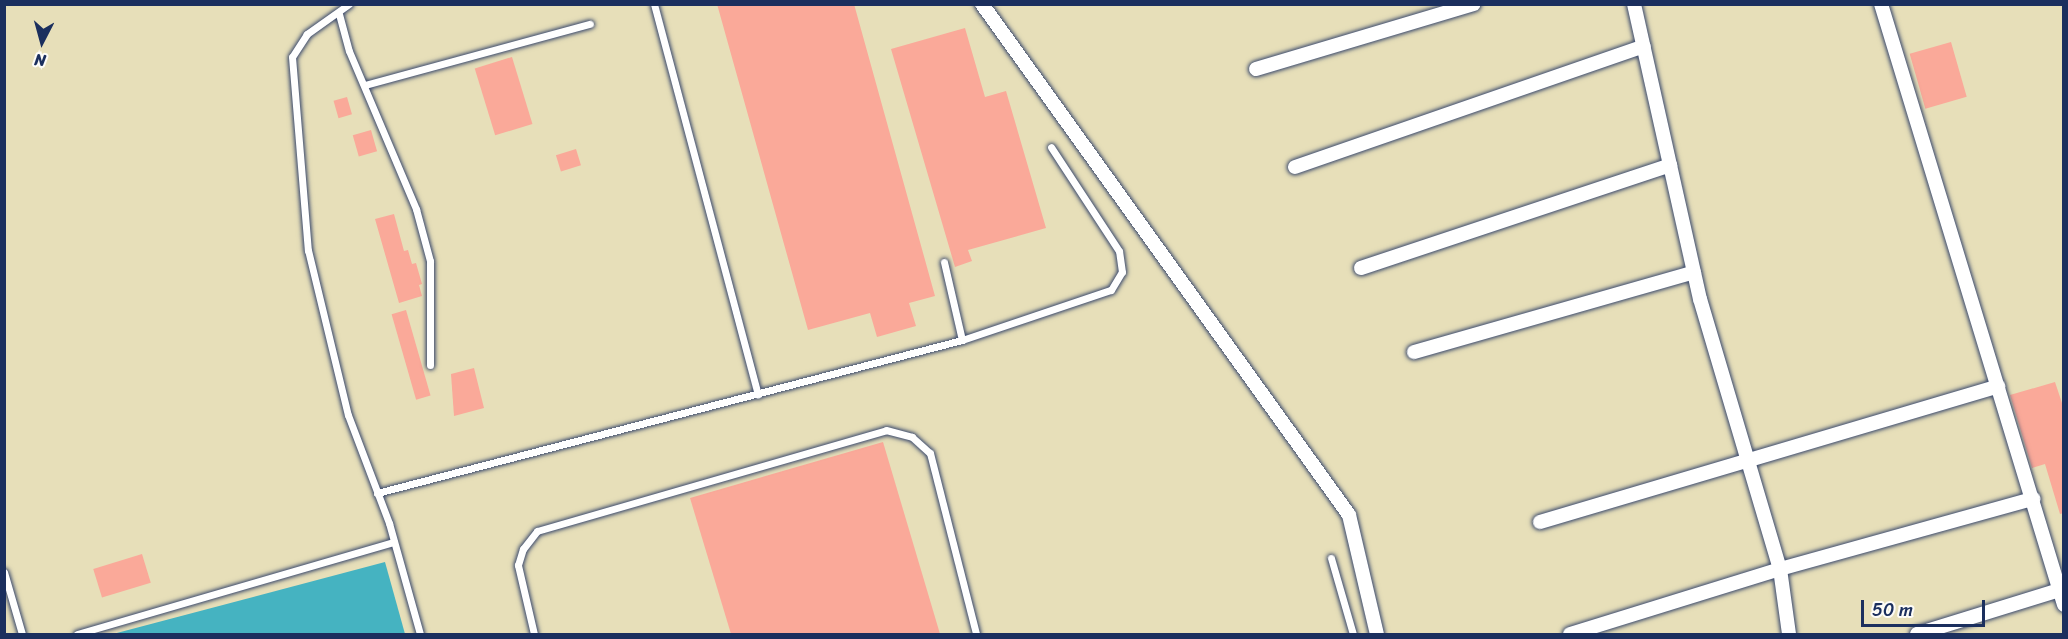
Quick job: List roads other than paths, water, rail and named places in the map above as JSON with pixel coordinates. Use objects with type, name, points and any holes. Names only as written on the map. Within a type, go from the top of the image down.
[{"type":"street","points":[[982,4],[1349,515],[1377,634]]},
{"type":"street","points":[[1256,69],[1474,4]]},
{"type":"street","points":[[1634,4],[1694,272],[1751,462],[1780,569],[1789,634]]},
{"type":"street","points":[[1881,4],[2064,606]]},
{"type":"street","points":[[1295,167],[1644,46]]},
{"type":"street","points":[[1361,268],[1670,165]]},
{"type":"street","points":[[1414,352],[1694,272]]},
{"type":"street","points":[[1540,522],[1751,462],[1998,386]]},
{"type":"street","points":[[1570,634],[1780,569],[2033,499]]},
{"type":"street","points":[[1917,634],[2059,590]]},
{"type":"lane","points":[[349,4],[339,14],[307,34],[292,57],[308,250],[348,415],[394,542],[420,634]]},
{"type":"lane","points":[[654,4],[758,394]]},
{"type":"lane","points":[[339,14],[349,51],[416,209],[430,261],[430,365]]},
{"type":"lane","points":[[365,85],[590,24]]},
{"type":"lane","points":[[377,493],[962,340],[1111,290],[1122,272],[1119,251],[1051,147]]},
{"type":"lane","points":[[944,262],[962,340]]},
{"type":"lane","points":[[534,634],[518,566],[523,549],[537,531],[886,430],[912,437],[930,453],[976,634]]},
{"type":"lane","points":[[77,634],[394,542]]},
{"type":"lane","points":[[1331,558],[1353,634]]},
{"type":"lane","points":[[4,572],[22,634]]},
{"type":"water","points":[[385,562],[405,634],[113,634]]}]
